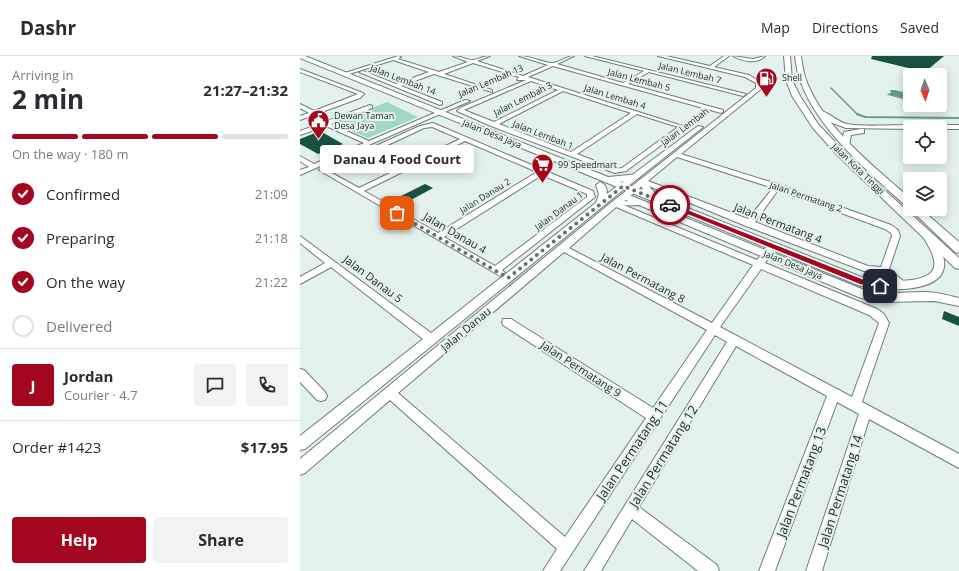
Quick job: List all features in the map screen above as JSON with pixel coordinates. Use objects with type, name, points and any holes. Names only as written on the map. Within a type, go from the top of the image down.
[{"type":"highway","name":"Jalan Kota Tinggi","points":[[787,56],[788,80],[808,117],[843,156],[959,265]]},
{"type":"highway","name":"Jalan Kota Tinggi","points":[[798,56],[799,72],[802,80],[819,111],[846,143],[903,197]]},
{"type":"highway","points":[[923,216],[959,249]]},
{"type":"main road","name":"Jalan Desa Jaya","points":[[300,56],[435,114]]},
{"type":"main road","name":"Jalan Desa Jaya","points":[[300,61],[629,193],[661,201],[866,295],[894,298],[934,297],[959,302]]},
{"type":"main road","points":[[819,111],[832,121],[846,126],[903,127]]},
{"type":"main road","points":[[947,128],[959,128]]},
{"type":"main road","points":[[947,129],[959,128]]},
{"type":"main road","points":[[846,143],[846,134],[852,132],[903,130]]},
{"type":"main road","points":[[601,203],[603,194],[601,182],[640,178],[647,190],[661,201]]},
{"type":"main road","name":"Jalan Desa Jaya","points":[[629,193],[644,203],[769,250],[862,282],[880,286],[902,285],[928,279],[934,276],[938,271],[939,259],[926,234]]},
{"type":"main road","points":[[615,204],[644,203]]},
{"type":"street","points":[[344,74],[402,56]]},
{"type":"street","name":"Jalan Lembah 4","points":[[455,56],[703,133]]},
{"type":"street","points":[[396,86],[488,56]]},
{"type":"street","name":"Jalan Lembah 5","points":[[521,56],[721,111]]},
{"type":"street","name":"Jalan Lembah 13","points":[[300,173],[490,91],[526,79],[553,64],[572,56]]},
{"type":"street","name":"Jalan Lembah 7","points":[[587,56],[743,94]]},
{"type":"street","points":[[660,56],[747,76],[758,82]]},
{"type":"street","points":[[677,60],[684,56]]},
{"type":"street","points":[[710,68],[727,56]]},
{"type":"street","points":[[735,56],[756,60],[763,56]]},
{"type":"street","points":[[394,59],[490,91]]},
{"type":"street","points":[[300,70],[361,95],[300,118]]},
{"type":"street","points":[[624,84],[648,71]]},
{"type":"street","name":"Jalan Lembah 14","points":[[361,72],[440,103]]},
{"type":"street","points":[[306,77],[312,75]]},
{"type":"street","name":"Jalan Lembah 1","points":[[526,79],[462,109],[460,112],[612,171],[621,171],[682,127]]},
{"type":"street","name":"Jalan Lembah","points":[[629,193],[640,178],[695,130],[758,82]]},
{"type":"street","name":"Jalan Lembah","points":[[619,189],[640,178],[676,155],[758,89],[758,82]]},
{"type":"street","name":"Jalan Lembah 3","points":[[492,125],[561,90]]},
{"type":"street","points":[[300,106],[313,113]]},
{"type":"street","points":[[300,133],[370,107]]},
{"type":"street","points":[[571,155],[635,113]]},
{"type":"street","points":[[327,124],[368,143]]},
{"type":"street","name":"Jalan Danau 1","points":[[326,172],[425,126],[436,126],[587,191],[590,194],[591,197],[495,270]]},
{"type":"street","points":[[359,191],[466,139]]},
{"type":"street","name":"Jalan Permatang 2","points":[[676,155],[777,187],[860,216],[892,229],[896,236],[884,270]]},
{"type":"street","name":"Jalan Danau 4","points":[[300,158],[519,284]]},
{"type":"street","name":"Jalan Danau 2","points":[[438,237],[542,172]]},
{"type":"street","name":"Jalan Permatang 4","points":[[640,178],[749,224],[867,269],[884,270]]},
{"type":"street","points":[[749,224],[777,187]]},
{"type":"street","name":"Jalan Danau","points":[[300,444],[619,189]]},
{"type":"street","name":"Jalan Danau","points":[[300,468],[629,193]]},
{"type":"street","points":[[615,204],[759,264]]},
{"type":"street","name":"Jalan Danau 5","points":[[300,239],[431,339]]},
{"type":"street","name":"Jalan Permatang 8","points":[[563,248],[959,461]]},
{"type":"street","name":"Jalan Permatang 11","points":[[551,571],[713,329],[769,250]]},
{"type":"street","points":[[300,281],[332,263]]},
{"type":"street","name":"Jalan Permatang 14","points":[[759,264],[873,312],[882,320],[860,408],[814,571]]},
{"type":"street","points":[[884,270],[902,285]]},
{"type":"street","name":"Jalan Permatang 9","points":[[507,322],[654,416]]},
{"type":"street","name":"Jalan Permatang 12","points":[[592,571],[734,340]]},
{"type":"street","points":[[300,374],[321,396]]},
{"type":"street","points":[[390,393],[566,548]]},
{"type":"street","name":"Jalan Permatang 13","points":[[767,571],[834,394]]},
{"type":"street","points":[[630,509],[712,571]]},
{"type":"shaded area","points":[[890,90],[903,92],[903,99],[887,94],[891,93]]},
{"type":"shaded area","points":[[387,102],[418,117],[368,138],[333,123]]},
{"type":"building","points":[[872,56],[944,56],[930,68],[908,68],[871,59]]},
{"type":"building","name":"Dewan Taman Desa Jaya","points":[[320,131],[343,144],[318,154],[300,144],[300,139]]},
{"type":"building","points":[[425,184],[433,188],[400,206],[391,201]]},
{"type":"building","points":[[944,311],[959,317],[959,326],[942,319]]},
{"type":"waterway","points":[[831,88],[857,114]]},
{"type":"waterway","points":[[857,114],[865,117],[959,118]]},
{"type":"way so far","points":[[397,213],[508,278],[623,186],[670,205]]},
{"type":"place","name":"Shell","points":[[767,98]]},
{"type":"place","name":"Dewan Taman Desa Jaya","points":[[319,140]]},
{"type":"place","name":"99 Speedmart","points":[[543,184]]},
{"type":"place","name":"Danau 4 Food Court","points":[[397,213]]},
{"type":"route","points":[[670,205],[862,282],[880,286]]}]
